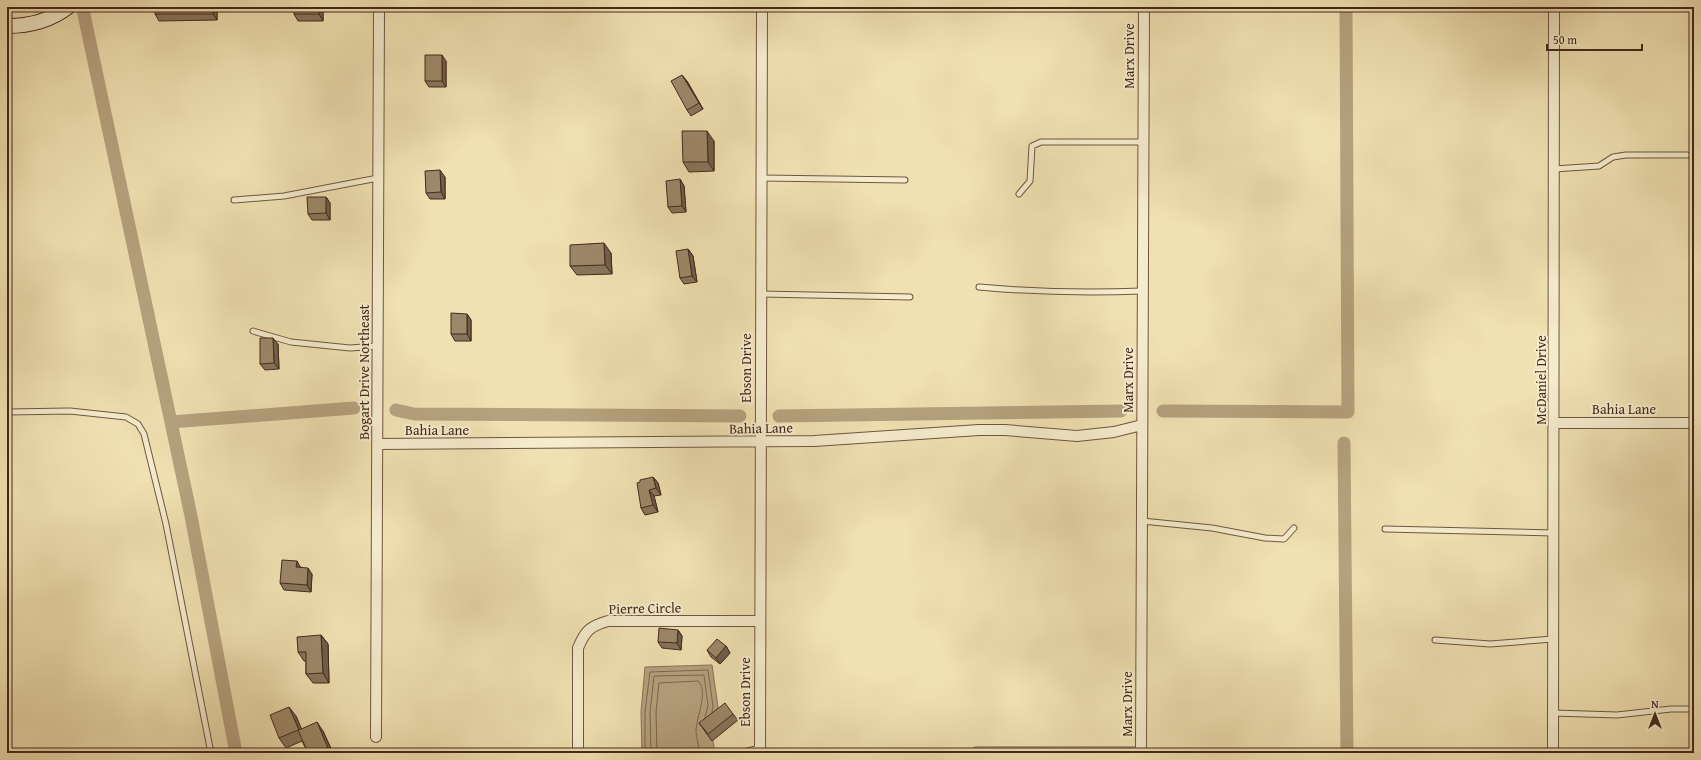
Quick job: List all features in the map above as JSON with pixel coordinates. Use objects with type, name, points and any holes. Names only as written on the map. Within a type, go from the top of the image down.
[{"type":"street","points":[[7,26],[31,24],[46,20],[68,7]]},
{"type":"street","name":"Bogart Drive Northeast","points":[[376,737],[378,7]]},
{"type":"street","name":"Ebson Drive","points":[[760,750],[760,178],[762,7]]},
{"type":"street","name":"Marx Drive","points":[[1141,752],[1142,142],[1144,7]]},
{"type":"street","name":"McDaniel Drive","points":[[1553,753],[1555,423],[1554,7]]},
{"type":"street","name":"Bahia Lane","points":[[1555,423],[1694,424]]},
{"type":"street","name":"Bahia Lane","points":[[378,444],[814,441],[979,430],[1006,430],[1077,436],[1114,432],[1142,425]]},
{"type":"street","name":"Pierre Circle","points":[[578,753],[578,648],[583,635],[594,625],[608,621],[759,621]]},
{"type":"lane","points":[[1020,194],[1030,181],[1032,146],[1041,142],[1142,142]]},
{"type":"lane","points":[[1554,169],[1599,166],[1613,157],[1626,155],[1687,155]]},
{"type":"lane","points":[[234,200],[284,196],[378,178]]},
{"type":"lane","points":[[760,178],[905,180]]},
{"type":"lane","points":[[979,287],[1091,293],[1142,292]]},
{"type":"lane","points":[[760,294],[910,297]]},
{"type":"lane","points":[[253,331],[291,342],[350,348],[378,346]]},
{"type":"lane","points":[[7,412],[70,411],[126,417],[138,424],[144,434],[166,524],[211,753]]},
{"type":"lane","points":[[1142,521],[1212,528],[1265,538],[1284,539],[1294,528]]},
{"type":"lane","points":[[1385,530],[1554,534]]},
{"type":"lane","points":[[1435,640],[1490,644],[1553,639]]},
{"type":"lane","points":[[1553,712],[1617,715],[1671,709],[1694,709]]},
{"type":"lane","points":[[739,753],[760,750]]},
{"type":"lane","points":[[976,750],[1141,752]]},
{"type":"water","points":[[712,665],[718,707],[711,730],[715,753],[642,753],[641,712],[645,667]]},
{"type":"building","points":[[155,7],[213,7],[213,14],[155,14]]},
{"type":"building","points":[[294,7],[319,7],[319,14],[294,14]]},
{"type":"building","points":[[425,55],[442,55],[442,81],[425,81]]},
{"type":"building","points":[[682,75],[699,103],[687,110],[671,81]]},
{"type":"building","points":[[682,131],[707,131],[708,162],[683,162]]},
{"type":"building","points":[[440,170],[441,192],[426,193],[425,171]]},
{"type":"building","points":[[680,179],[682,206],[668,207],[666,181]]},
{"type":"building","points":[[307,197],[326,197],[326,213],[308,214]]},
{"type":"building","points":[[604,243],[605,265],[570,266],[570,245]]},
{"type":"building","points":[[688,249],[692,276],[680,278],[676,251]]},
{"type":"building","points":[[451,313],[467,314],[467,334],[451,334]]},
{"type":"building","points":[[260,338],[273,338],[274,363],[260,364]]},
{"type":"building","points":[[653,477],[656,488],[649,490],[653,505],[641,508],[637,483],[640,482],[640,480]]},
{"type":"building","points":[[282,560],[297,561],[296,567],[308,568],[307,585],[280,583]]},
{"type":"building","points":[[659,628],[678,630],[677,643],[658,642]]},
{"type":"building","points":[[321,635],[323,673],[306,674],[306,652],[298,652],[297,637]]},
{"type":"building","points":[[717,639],[726,646],[716,658],[707,650]]},
{"type":"building","points":[[725,703],[733,714],[708,734],[699,723]]},
{"type":"building","points":[[289,707],[299,730],[317,722],[330,753],[308,753],[298,730],[279,738],[270,715]]},
{"type":"waterway","points":[[1163,411],[1348,412],[1346,7]]},
{"type":"waterway","points":[[83,10],[191,516],[236,753]]},
{"type":"waterway","points":[[171,422],[354,408]]},
{"type":"waterway","points":[[396,410],[414,414],[740,416]]},
{"type":"waterway","points":[[779,416],[1121,411]]},
{"type":"waterway","points":[[1344,443],[1347,753]]}]
